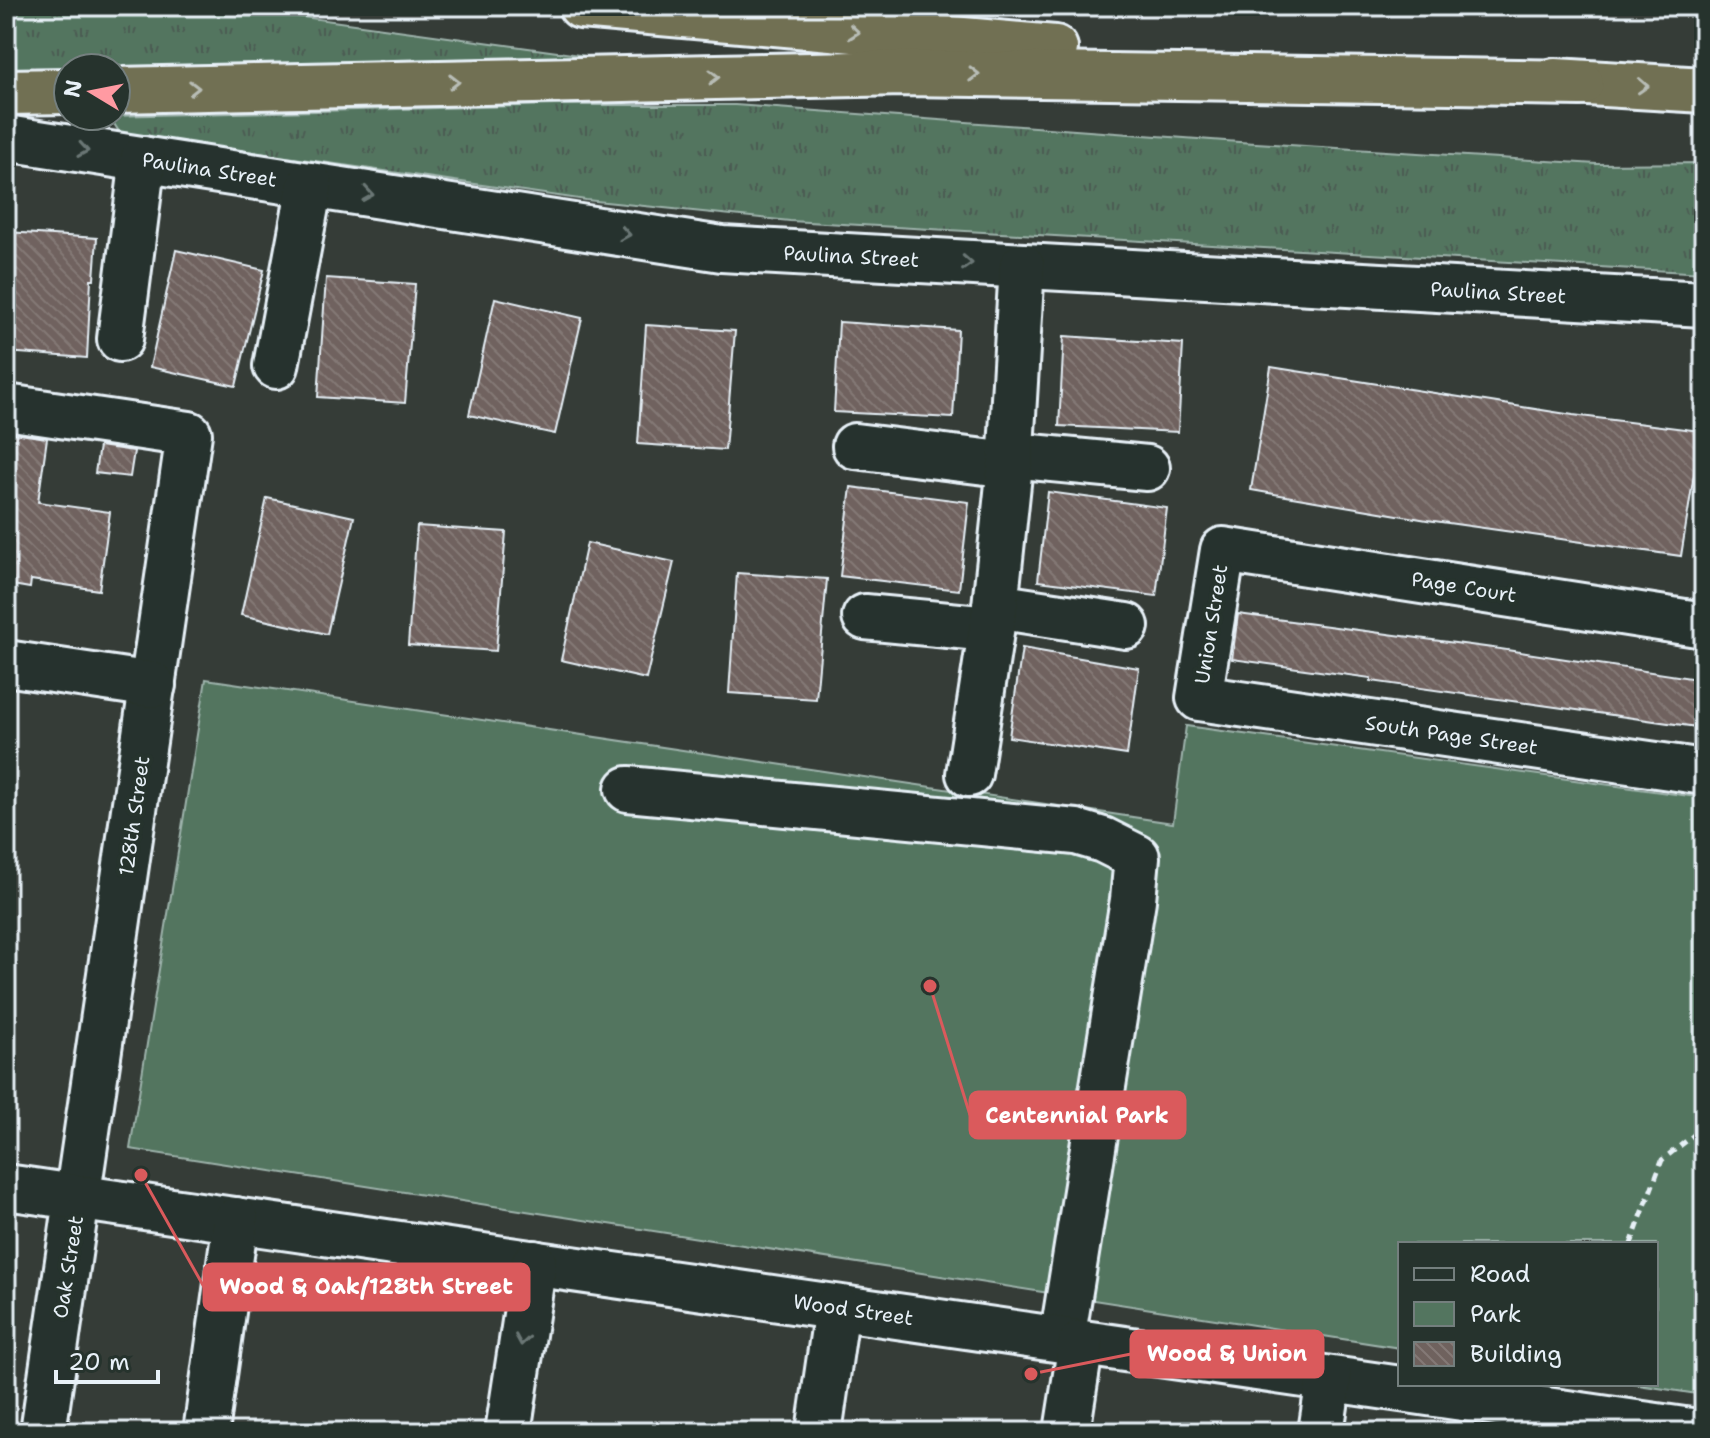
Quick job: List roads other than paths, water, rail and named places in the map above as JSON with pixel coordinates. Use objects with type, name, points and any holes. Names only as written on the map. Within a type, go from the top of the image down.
[{"type":"highway","points":[[581,6],[1084,50],[1704,90]]},
{"type":"highway","points":[[132,90],[904,73],[1581,83]]},
{"type":"highway","points":[[6,92],[52,91]]},
{"type":"street","name":"Paulina Street","points":[[6,138],[722,249],[1704,304]]},
{"type":"street","points":[[120,339],[143,159]]},
{"type":"street","points":[[276,366],[310,185]]},
{"type":"street","points":[[969,774],[1011,460],[1022,266]]},
{"type":"street","name":"128th Street","points":[[6,407],[189,434],[79,1197]]},
{"type":"street","points":[[855,446],[1147,468]]},
{"type":"street","name":"Page Court","points":[[1223,550],[1704,625]]},
{"type":"street","name":"Union Street","points":[[1199,698],[1223,550]]},
{"type":"street","points":[[865,617],[992,618],[1126,626]]},
{"type":"street","points":[[6,663],[153,685]]},
{"type":"street","name":"South Page Street","points":[[1199,698],[1704,772]]},
{"type":"street","points":[[628,789],[1076,832],[1103,840],[1137,857],[1072,1342],[1067,1432]]},
{"type":"street","name":"Wood Street","points":[[6,1187],[1329,1379],[1586,1424],[1698,1432]]},
{"type":"street","name":"Oak Street","points":[[43,1432],[79,1197]]},
{"type":"street","points":[[206,1432],[236,1220]]},
{"type":"street","points":[[508,1432],[534,1263]]},
{"type":"street","points":[[819,1432],[837,1308]]},
{"type":"street","points":[[1321,1432],[1329,1379]]},
{"type":"place","name":"Centennial Park","points":[[930,986]]},
{"type":"place","name":"Wood & Oak/128th Street","points":[[141,1175]]},
{"type":"place","name":"Wood & Union","points":[[1031,1374]]}]
